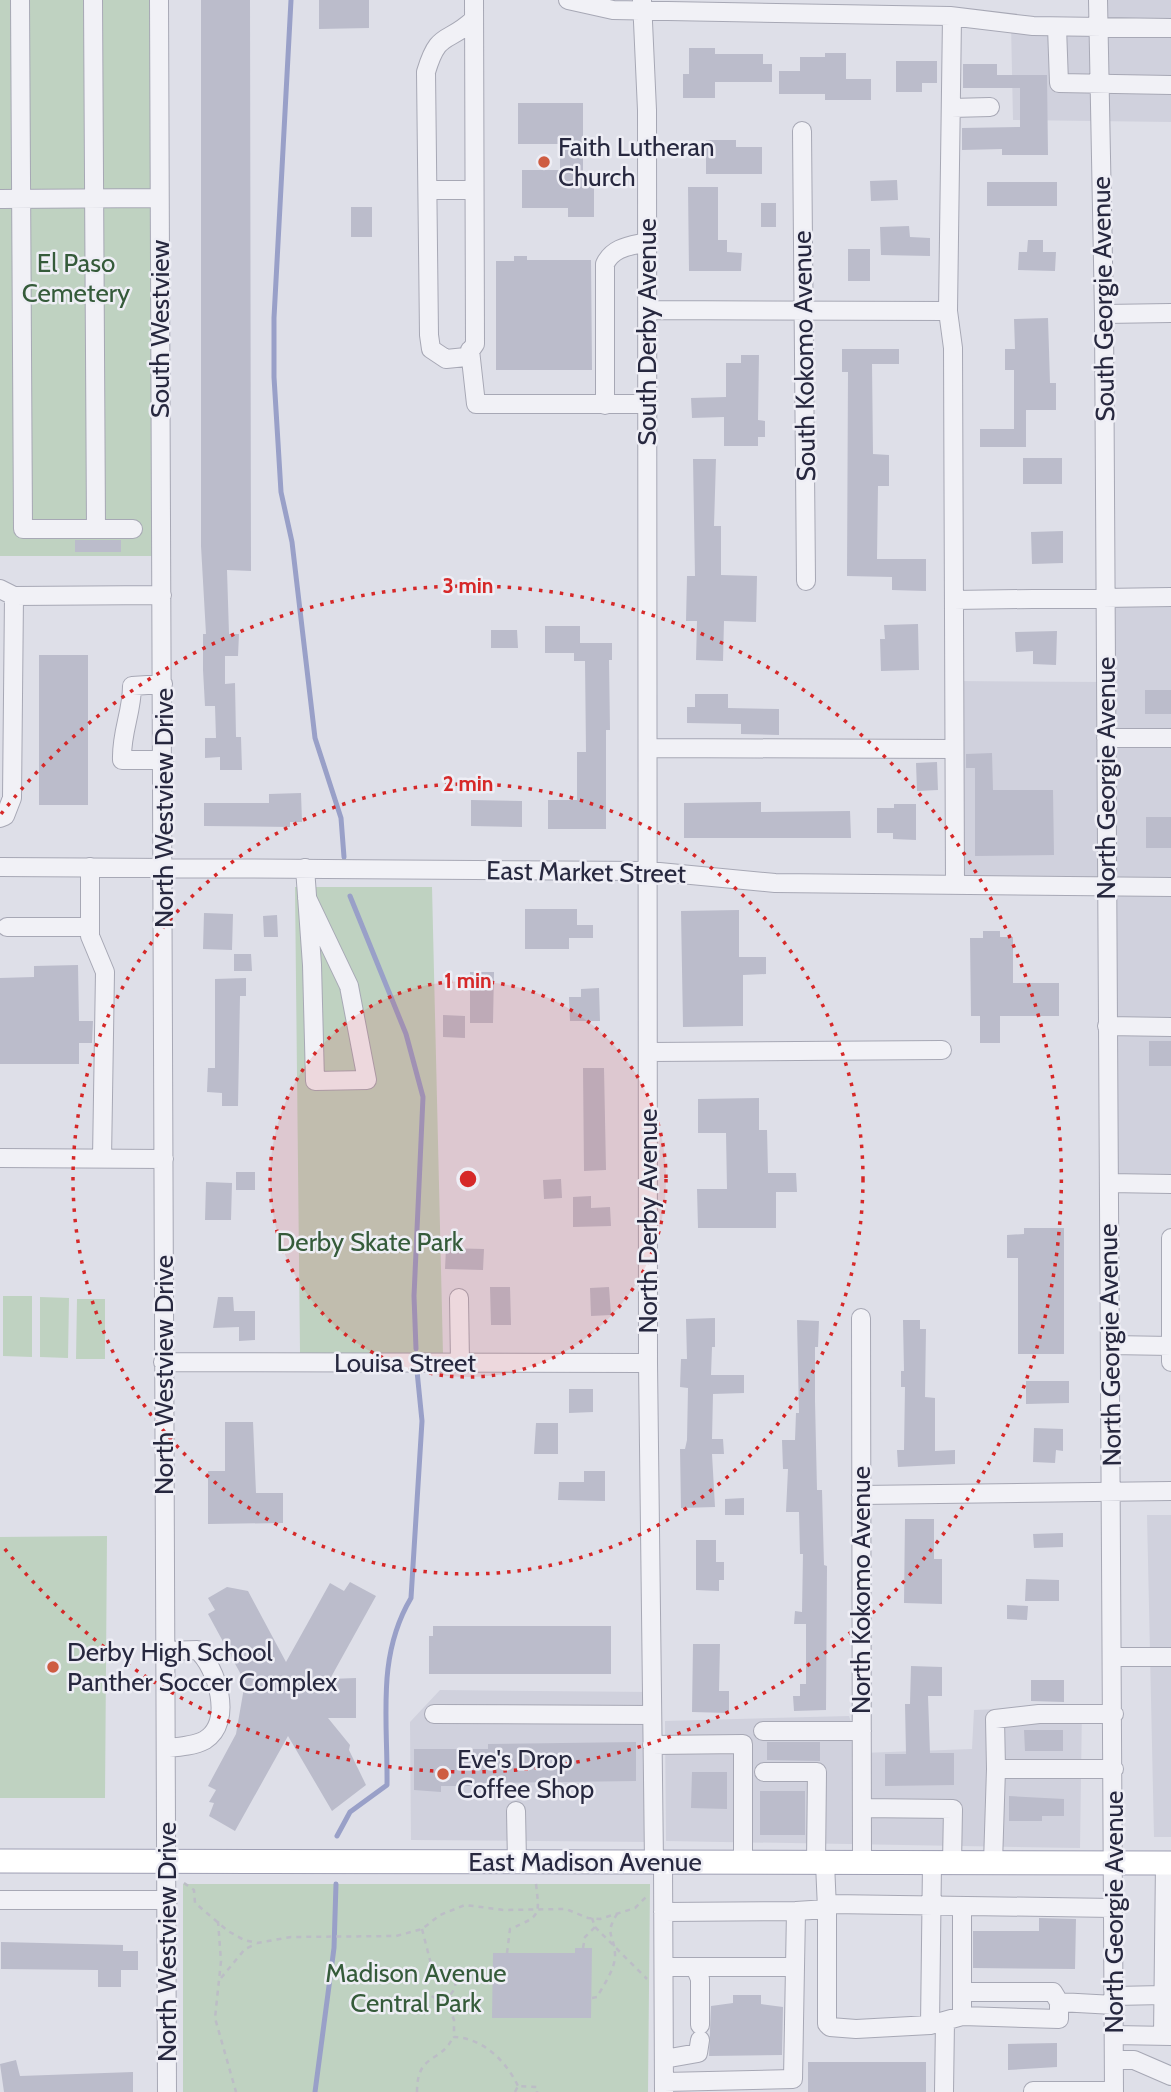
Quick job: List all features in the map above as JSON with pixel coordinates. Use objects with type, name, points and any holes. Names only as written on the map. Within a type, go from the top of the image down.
[{"type":"main road","name":"East Madison Avenue","points":[[0,1861],[1168,1863]]},
{"type":"street","points":[[20,0],[23,529],[133,529]]},
{"type":"street","points":[[93,0],[96,529]]},
{"type":"street","name":"South Westview","points":[[159,0],[163,657]]},
{"type":"street","points":[[474,0],[475,344],[466,357],[446,359],[431,349],[426,72],[433,49],[444,37],[460,32],[474,19]]},
{"type":"street","points":[[568,0],[593,8],[642,5],[759,6],[952,17],[1058,27],[1171,28]]},
{"type":"street","name":"South Georgie Avenue","points":[[1098,0],[1104,314],[1105,598]]},
{"type":"street","name":"South Derby Avenue","points":[[642,5],[648,310],[649,580]]},
{"type":"street","points":[[952,17],[948,311],[953,348],[955,885]]},
{"type":"street","points":[[1058,27],[1059,83],[1171,85]]},
{"type":"street","points":[[951,108],[990,107]]},
{"type":"street","name":"South Kokomo Avenue","points":[[802,131],[806,581]]},
{"type":"street","points":[[428,190],[474,190]]},
{"type":"street","points":[[0,198],[159,198]]},
{"type":"street","points":[[605,405],[605,264],[609,256],[620,248],[647,242]]},
{"type":"street","points":[[648,310],[948,311]]},
{"type":"street","points":[[1104,314],[1171,313]]},
{"type":"street","points":[[470,351],[476,404],[647,404]]},
{"type":"street","name":"North Derby Avenue","points":[[649,580],[648,1363],[652,1745],[663,1912],[664,2087]]},
{"type":"street","points":[[0,818],[5,816],[12,798],[7,592],[162,595]]},
{"type":"street","points":[[954,600],[1171,597]]},
{"type":"street","name":"North Georgie Avenue","points":[[1105,598],[1114,1714],[1114,2091]]},
{"type":"street","name":"North Westview Drive","points":[[163,657],[167,2092]]},
{"type":"street","points":[[163,684],[132,686],[132,706],[121,734],[122,760],[164,760]]},
{"type":"street","points":[[1106,738],[1171,738]]},
{"type":"street","points":[[649,748],[954,749]]},
{"type":"street","name":"East Market Street","points":[[0,867],[649,871],[775,883],[1171,887]]},
{"type":"street","points":[[90,867],[89,927],[105,972],[102,1159]]},
{"type":"street","points":[[305,868],[315,1081],[367,1080],[349,986],[307,898]]},
{"type":"street","points":[[6,927],[89,927]]},
{"type":"street","points":[[1107,1026],[1171,1027]]},
{"type":"street","points":[[649,1052],[942,1050]]},
{"type":"street","points":[[0,1157],[164,1159]]},
{"type":"street","points":[[1109,1183],[1171,1184]]},
{"type":"street","points":[[1171,1238],[1171,1362]]},
{"type":"street","points":[[459,1298],[460,1363]]},
{"type":"street","name":"North Kokomo Avenue","points":[[861,1318],[862,1863]]},
{"type":"street","points":[[1111,1345],[1171,1346]]},
{"type":"street","name":"Louisa Street","points":[[163,1362],[648,1363]]},
{"type":"street","points":[[861,1495],[1171,1491]]},
{"type":"street","points":[[166,1651],[197,1650],[207,1658],[219,1691],[214,1728],[205,1740],[167,1748]]},
{"type":"street","points":[[1113,1657],[1171,1657]]},
{"type":"street","points":[[434,1714],[652,1715]]},
{"type":"street","points":[[993,1863],[995,1719],[1039,1714],[1114,1714]]},
{"type":"street","points":[[763,1731],[862,1731]]},
{"type":"street","points":[[652,1745],[743,1744],[743,1862]]},
{"type":"street","points":[[996,1769],[1114,1769]]},
{"type":"street","points":[[764,1772],[817,1772],[821,1863],[827,1909],[827,2024],[856,2029],[1059,2010],[1164,1995]]},
{"type":"street","points":[[862,1808],[953,1809],[932,1906],[946,2020],[944,2092]]},
{"type":"street","points":[[516,1811],[517,1862]]},
{"type":"street","points":[[1114,2035],[1167,2036],[1164,1995],[1168,1863]]},
{"type":"street","points":[[0,1900],[167,1900]]},
{"type":"street","points":[[663,1912],[796,1911],[827,1909],[831,1904],[1114,1908]]},
{"type":"street","points":[[946,2020],[962,1992],[962,1907]]},
{"type":"street","points":[[664,2087],[793,2078],[796,1911]]},
{"type":"street","points":[[664,1967],[795,1967]]},
{"type":"street","points":[[664,2059],[698,2053],[700,1979],[695,1967]]},
{"type":"street","points":[[962,1992],[1053,1992],[1059,2010]]},
{"type":"street","points":[[1114,2060],[1134,2060],[1171,2076]]},
{"type":"street","points":[[1033,2091],[1114,2091]]},
{"type":"path","points":[[181,1881],[194,1890],[195,1903],[244,1940],[257,1943]]},
{"type":"path","points":[[507,1953],[510,1929],[527,1924],[536,1916],[539,1907],[536,1884]]},
{"type":"path","points":[[219,1981],[245,1949],[272,1938],[396,1936],[422,1929],[440,1915],[465,1905],[504,1910],[539,1907],[566,1909],[600,1919],[635,1908],[653,1892]]},
{"type":"path","points":[[592,1998],[597,1997],[612,1966],[615,1954],[611,1944],[611,1923],[619,1912]]},
{"type":"path","points":[[592,1918],[611,1944],[647,1979]]},
{"type":"path","points":[[218,1921],[222,1961],[215,2018],[236,2092]]},
{"type":"path","points":[[583,1948],[584,1937],[596,1927]]},
{"type":"path","points":[[422,1929],[432,1968]]},
{"type":"path","points":[[432,1968],[452,1971],[456,1979],[454,1992],[446,1999],[435,1998],[425,1992],[426,1973],[432,1968]]},
{"type":"path","points":[[417,2092],[421,2068],[450,2043],[454,2034],[454,2020],[446,1999]]},
{"type":"path","points":[[454,2034],[489,2049],[505,2064],[518,2086]]},
{"type":"path","points":[[515,2092],[518,2086]]},
{"type":"path","points":[[518,2086],[537,2087],[537,2092]]},
{"type":"shaded area","points":[[1098,0],[1171,0],[1171,122],[1013,120],[1011,24],[1098,28]]},
{"type":"shaded area","points":[[1171,597],[1171,1184],[1109,1183],[1106,886],[955,885],[954,681],[1105,682],[1105,598]]},
{"type":"shaded area","points":[[1147,1515],[1171,1515],[1171,1837],[1154,1837]]},
{"type":"shaded area","points":[[440,1690],[652,1692],[654,1842],[411,1840],[410,1722]]},
{"type":"shaded area","points":[[1082,1706],[1080,1848],[666,1841],[665,1721],[849,1716],[862,1753],[972,1749],[974,1710]]},
{"type":"green space","name":"El Paso Cemetery","points":[[0,0],[152,0],[153,556],[0,556]]},
{"type":"green space","name":"Derby Skate Park","points":[[295,887],[432,887],[443,1354],[300,1353]]},
{"type":"green space","points":[[3,1296],[32,1296],[32,1357],[3,1356]]},
{"type":"green space","points":[[40,1297],[69,1298],[68,1358],[40,1357]]},
{"type":"green space","points":[[77,1299],[105,1299],[105,1359],[76,1359]]},
{"type":"green space","name":"Derby High School Panther Soccer Complex","points":[[107,1536],[105,1798],[0,1798],[0,1537]]},
{"type":"green space","name":"Madison Avenue Central Park","points":[[183,1884],[650,1884],[648,2092],[183,2092]]},
{"type":"building","points":[[201,0],[250,0],[251,571],[227,570],[229,634],[239,634],[238,656],[225,656],[225,684],[235,683],[236,737],[241,737],[242,770],[220,770],[220,757],[205,758],[205,738],[216,738],[215,706],[205,706],[203,670],[203,634],[206,634],[201,546]]},
{"type":"building","points":[[319,0],[369,0],[369,28],[319,29]]},
{"type":"building","points":[[689,48],[715,48],[715,54],[763,54],[763,64],[772,64],[772,82],[715,82],[715,98],[683,98],[683,74],[689,74]]},
{"type":"building","points":[[825,53],[846,53],[846,79],[871,79],[871,100],[825,100],[825,94],[779,94],[779,71],[800,71],[800,57],[825,57]]},
{"type":"building","points":[[896,61],[937,61],[937,83],[922,83],[922,92],[896,92]]},
{"type":"building","points":[[963,64],[997,64],[997,75],[1047,75],[1048,155],[1002,155],[1002,149],[962,150],[962,128],[1020,127],[1020,88],[963,88]]},
{"type":"building","points":[[518,103],[583,103],[583,184],[594,184],[594,217],[568,217],[568,208],[522,208],[522,170],[560,170],[560,144],[518,144]]},
{"type":"building","points":[[706,140],[736,140],[736,147],[762,147],[762,174],[706,174]]},
{"type":"building","points":[[897,180],[898,200],[871,201],[870,181]]},
{"type":"building","points":[[987,182],[1057,182],[1057,206],[987,206]]},
{"type":"building","points":[[688,187],[718,187],[718,240],[727,240],[727,252],[742,253],[741,271],[689,271]]},
{"type":"building","points":[[761,203],[776,203],[776,227],[761,227]]},
{"type":"building","points":[[351,207],[372,207],[372,237],[351,237]]},
{"type":"building","points":[[909,226],[910,237],[930,238],[930,256],[881,255],[880,227]]},
{"type":"building","points":[[1028,240],[1043,240],[1043,252],[1056,252],[1055,271],[1018,270],[1019,252],[1027,252]]},
{"type":"building","points":[[848,249],[870,249],[870,281],[848,281]]},
{"type":"building","points":[[514,256],[527,256],[527,260],[591,260],[592,370],[496,370],[496,261],[514,261]]},
{"type":"building","points":[[1048,318],[1050,383],[1056,383],[1056,410],[1026,410],[1026,447],[980,447],[980,429],[1014,429],[1014,370],[1005,370],[1005,349],[1015,349],[1014,319]]},
{"type":"building","points":[[842,349],[899,349],[899,364],[872,364],[873,454],[889,455],[889,486],[878,486],[877,559],[926,559],[926,591],[892,590],[892,577],[847,576],[848,372],[842,372]]},
{"type":"building","points":[[741,355],[759,355],[758,420],[765,421],[765,437],[758,437],[758,446],[724,446],[724,417],[692,418],[691,398],[726,397],[726,363],[741,363]]},
{"type":"building","points":[[1023,458],[1062,458],[1062,484],[1023,484]]},
{"type":"building","points":[[693,459],[716,459],[714,526],[721,526],[721,575],[757,576],[756,622],[724,621],[723,661],[696,660],[697,621],[686,621],[687,576],[695,576]]},
{"type":"building","points":[[1063,531],[1063,563],[1032,564],[1031,532]]},
{"type":"building","points":[[75,540],[121,540],[121,552],[75,552]]},
{"type":"building","points":[[918,624],[919,670],[881,671],[880,639],[885,639],[884,625]]},
{"type":"building","points":[[545,626],[580,626],[580,643],[612,643],[612,660],[609,660],[610,730],[606,730],[606,829],[548,829],[548,800],[577,800],[577,752],[586,752],[585,661],[574,661],[574,653],[545,653]]},
{"type":"building","points":[[491,630],[517,630],[518,648],[491,648]]},
{"type":"building","points":[[1057,631],[1056,665],[1033,664],[1033,651],[1016,652],[1015,632]]},
{"type":"building","points":[[39,655],[88,655],[88,805],[39,805]]},
{"type":"building","points":[[1145,690],[1171,690],[1171,714],[1145,714]]},
{"type":"building","points":[[695,694],[728,694],[728,708],[779,709],[779,735],[741,734],[741,724],[687,723],[687,707],[695,707]]},
{"type":"building","points":[[992,753],[993,790],[1053,790],[1054,855],[975,856],[975,768],[966,768],[966,754]]},
{"type":"building","points":[[937,762],[938,790],[917,791],[916,763]]},
{"type":"building","points":[[301,793],[302,822],[290,822],[290,827],[204,826],[204,803],[269,803],[269,794]]},
{"type":"building","points":[[471,800],[522,801],[522,827],[471,826]]},
{"type":"building","points":[[761,802],[761,812],[850,811],[851,838],[684,838],[684,803]]},
{"type":"building","points":[[894,804],[916,804],[916,840],[893,839],[893,833],[877,833],[877,808],[894,808]]},
{"type":"building","points":[[1146,817],[1171,817],[1171,848],[1146,848]]},
{"type":"building","points":[[525,909],[577,909],[577,925],[593,925],[593,938],[569,938],[569,949],[525,949]]},
{"type":"building","points":[[739,910],[739,957],[766,957],[766,974],[743,975],[743,1026],[683,1027],[681,911]]},
{"type":"building","points":[[204,913],[233,914],[232,950],[203,949]]},
{"type":"building","points":[[277,915],[278,937],[264,937],[263,916]]},
{"type":"building","points":[[983,931],[1000,931],[1000,937],[1013,937],[1013,983],[1059,983],[1059,1016],[1000,1016],[1000,1043],[980,1043],[980,1016],[971,1016],[970,938],[983,938]]},
{"type":"building","points":[[234,954],[251,954],[252,971],[234,971]]},
{"type":"building","points":[[78,965],[79,1021],[93,1021],[92,1043],[79,1043],[79,1064],[0,1064],[0,978],[34,977],[34,966]]},
{"type":"building","points":[[470,972],[494,972],[493,1023],[470,1023]]},
{"type":"building","points":[[246,978],[246,996],[240,996],[238,1106],[222,1106],[222,1093],[207,1092],[208,1068],[215,1068],[215,979]]},
{"type":"building","points":[[599,988],[600,1021],[570,1021],[569,997],[581,997],[581,989]]},
{"type":"building","points":[[443,1015],[465,1016],[465,1038],[443,1037]]},
{"type":"building","points":[[1149,1041],[1171,1041],[1171,1066],[1149,1066]]},
{"type":"building","points":[[583,1068],[604,1068],[606,1170],[584,1171]]},
{"type":"building","points":[[759,1098],[759,1130],[767,1130],[768,1173],[796,1173],[797,1192],[776,1192],[776,1228],[698,1228],[697,1189],[727,1189],[726,1133],[698,1133],[698,1099]]},
{"type":"building","points":[[236,1172],[255,1172],[255,1190],[236,1190]]},
{"type":"building","points":[[561,1179],[562,1198],[544,1199],[543,1180]]},
{"type":"building","points":[[206,1182],[232,1183],[231,1220],[205,1220]]},
{"type":"building","points":[[591,1196],[591,1208],[610,1207],[611,1226],[573,1227],[573,1197]]},
{"type":"building","points":[[1024,1228],[1064,1228],[1064,1354],[1018,1354],[1018,1258],[1007,1258],[1007,1235],[1024,1234]]},
{"type":"building","points":[[446,1248],[484,1249],[483,1270],[445,1269]]},
{"type":"building","points":[[490,1287],[510,1287],[511,1325],[491,1325]]},
{"type":"building","points":[[609,1287],[611,1315],[591,1316],[590,1288]]},
{"type":"building","points":[[218,1297],[233,1297],[234,1311],[255,1311],[255,1340],[239,1341],[239,1327],[213,1328]]},
{"type":"building","points":[[715,1318],[711,1375],[744,1375],[744,1393],[713,1394],[712,1439],[723,1439],[724,1454],[712,1454],[715,1507],[681,1508],[680,1449],[685,1449],[687,1440],[688,1388],[680,1387],[681,1359],[687,1359],[686,1319]]},
{"type":"building","points":[[797,1320],[819,1321],[818,1347],[815,1347],[815,1401],[817,1490],[822,1490],[824,1565],[827,1566],[826,1710],[794,1711],[793,1696],[800,1696],[800,1684],[806,1684],[806,1624],[794,1624],[795,1611],[802,1612],[803,1554],[800,1554],[799,1512],[786,1512],[788,1469],[783,1469],[782,1440],[795,1440],[796,1413],[799,1413]]},
{"type":"building","points":[[903,1320],[920,1320],[920,1329],[926,1329],[925,1397],[935,1398],[935,1451],[955,1450],[955,1464],[898,1467],[897,1450],[904,1450],[905,1387],[901,1387],[901,1371],[904,1371]]},
{"type":"building","points":[[1026,1381],[1069,1381],[1069,1403],[1026,1404]]},
{"type":"building","points":[[569,1389],[593,1389],[593,1412],[569,1413]]},
{"type":"building","points":[[225,1422],[253,1422],[256,1493],[283,1493],[283,1523],[208,1524],[208,1471],[225,1471]]},
{"type":"building","points":[[536,1423],[558,1423],[558,1454],[534,1454]]},
{"type":"building","points":[[1034,1428],[1063,1429],[1063,1451],[1056,1450],[1055,1463],[1033,1462]]},
{"type":"building","points":[[584,1471],[605,1471],[605,1501],[558,1500],[559,1482],[584,1482]]},
{"type":"building","points":[[744,1498],[744,1515],[725,1515],[725,1499]]},
{"type":"building","points":[[905,1519],[934,1519],[934,1559],[942,1559],[942,1604],[904,1603]]},
{"type":"building","points":[[1063,1533],[1063,1547],[1034,1548],[1033,1534]]},
{"type":"building","points":[[696,1540],[716,1540],[716,1562],[724,1562],[724,1580],[719,1580],[719,1591],[696,1590]]},
{"type":"building","points":[[1026,1579],[1059,1580],[1059,1601],[1025,1601]]},
{"type":"building","points":[[350,1582],[376,1596],[330,1679],[356,1678],[356,1718],[328,1718],[350,1745],[349,1750],[366,1785],[332,1811],[288,1736],[235,1831],[209,1816],[214,1803],[209,1802],[216,1790],[208,1786],[236,1734],[245,1682],[208,1614],[215,1610],[208,1598],[227,1587],[248,1591],[286,1662],[330,1583],[344,1591]]},
{"type":"building","points":[[1007,1605],[1028,1606],[1027,1620],[1007,1619]]},
{"type":"building","points":[[433,1626],[611,1626],[611,1674],[429,1674],[429,1636],[433,1636]]},
{"type":"building","points":[[693,1644],[720,1644],[719,1691],[729,1691],[729,1713],[692,1712]]},
{"type":"building","points":[[911,1666],[942,1667],[942,1696],[928,1696],[930,1753],[954,1753],[954,1785],[885,1786],[885,1754],[906,1754],[905,1704],[910,1704]]},
{"type":"building","points":[[1031,1680],[1064,1680],[1064,1702],[1031,1701]]},
{"type":"building","points":[[1024,1730],[1063,1730],[1063,1751],[1025,1751]]},
{"type":"building","points":[[636,1742],[636,1781],[484,1783],[484,1786],[441,1786],[441,1792],[414,1790],[414,1749],[488,1749],[488,1744]]},
{"type":"building","points":[[767,1742],[820,1742],[820,1761],[767,1760]]},
{"type":"building","points":[[692,1772],[727,1772],[727,1809],[691,1808]]},
{"type":"building","points":[[760,1791],[805,1791],[805,1835],[760,1835]]},
{"type":"building","points":[[1009,1796],[1064,1799],[1064,1816],[1042,1816],[1042,1821],[1009,1821]]},
{"type":"building","points":[[1039,1918],[1076,1919],[1075,1969],[973,1968],[973,1931],[1039,1931]]},
{"type":"building","points":[[1,1942],[123,1945],[123,1951],[138,1951],[138,1970],[121,1970],[121,1987],[98,1987],[98,1970],[1,1969]]},
{"type":"building","points":[[575,1948],[592,1948],[591,2018],[492,2018],[493,1953],[575,1953]]},
{"type":"building","points":[[733,1995],[761,1995],[761,2004],[783,2007],[782,2055],[709,2056],[711,2006],[733,2003]]},
{"type":"building","points":[[1057,2043],[1057,2067],[1008,2070],[1008,2044]]},
{"type":"building","points":[[16,2060],[20,2076],[133,2072],[133,2092],[4,2092],[0,2064]]},
{"type":"building","points":[[808,2062],[926,2062],[926,2092],[808,2092]]},
{"type":"waterway","points":[[291,0],[274,318],[274,377],[281,492],[292,542],[315,738],[341,818],[344,857]]},
{"type":"waterway","points":[[350,896],[406,1034],[423,1097],[414,1296],[416,1349]]},
{"type":"waterway","points":[[337,1836],[350,1812],[387,1785],[388,1666],[400,1620],[411,1598],[422,1421],[417,1371]]},
{"type":"waterway","points":[[315,2092],[334,1948],[336,1884]]},
{"type":"place","name":"Faith Lutheran Church","points":[[544,162]]},
{"type":"place","name":"Derby High School Panther Soccer Complex","points":[[53,1667]]},
{"type":"place","name":"Eve's Drop Coffee Shop","points":[[443,1774]]}]
